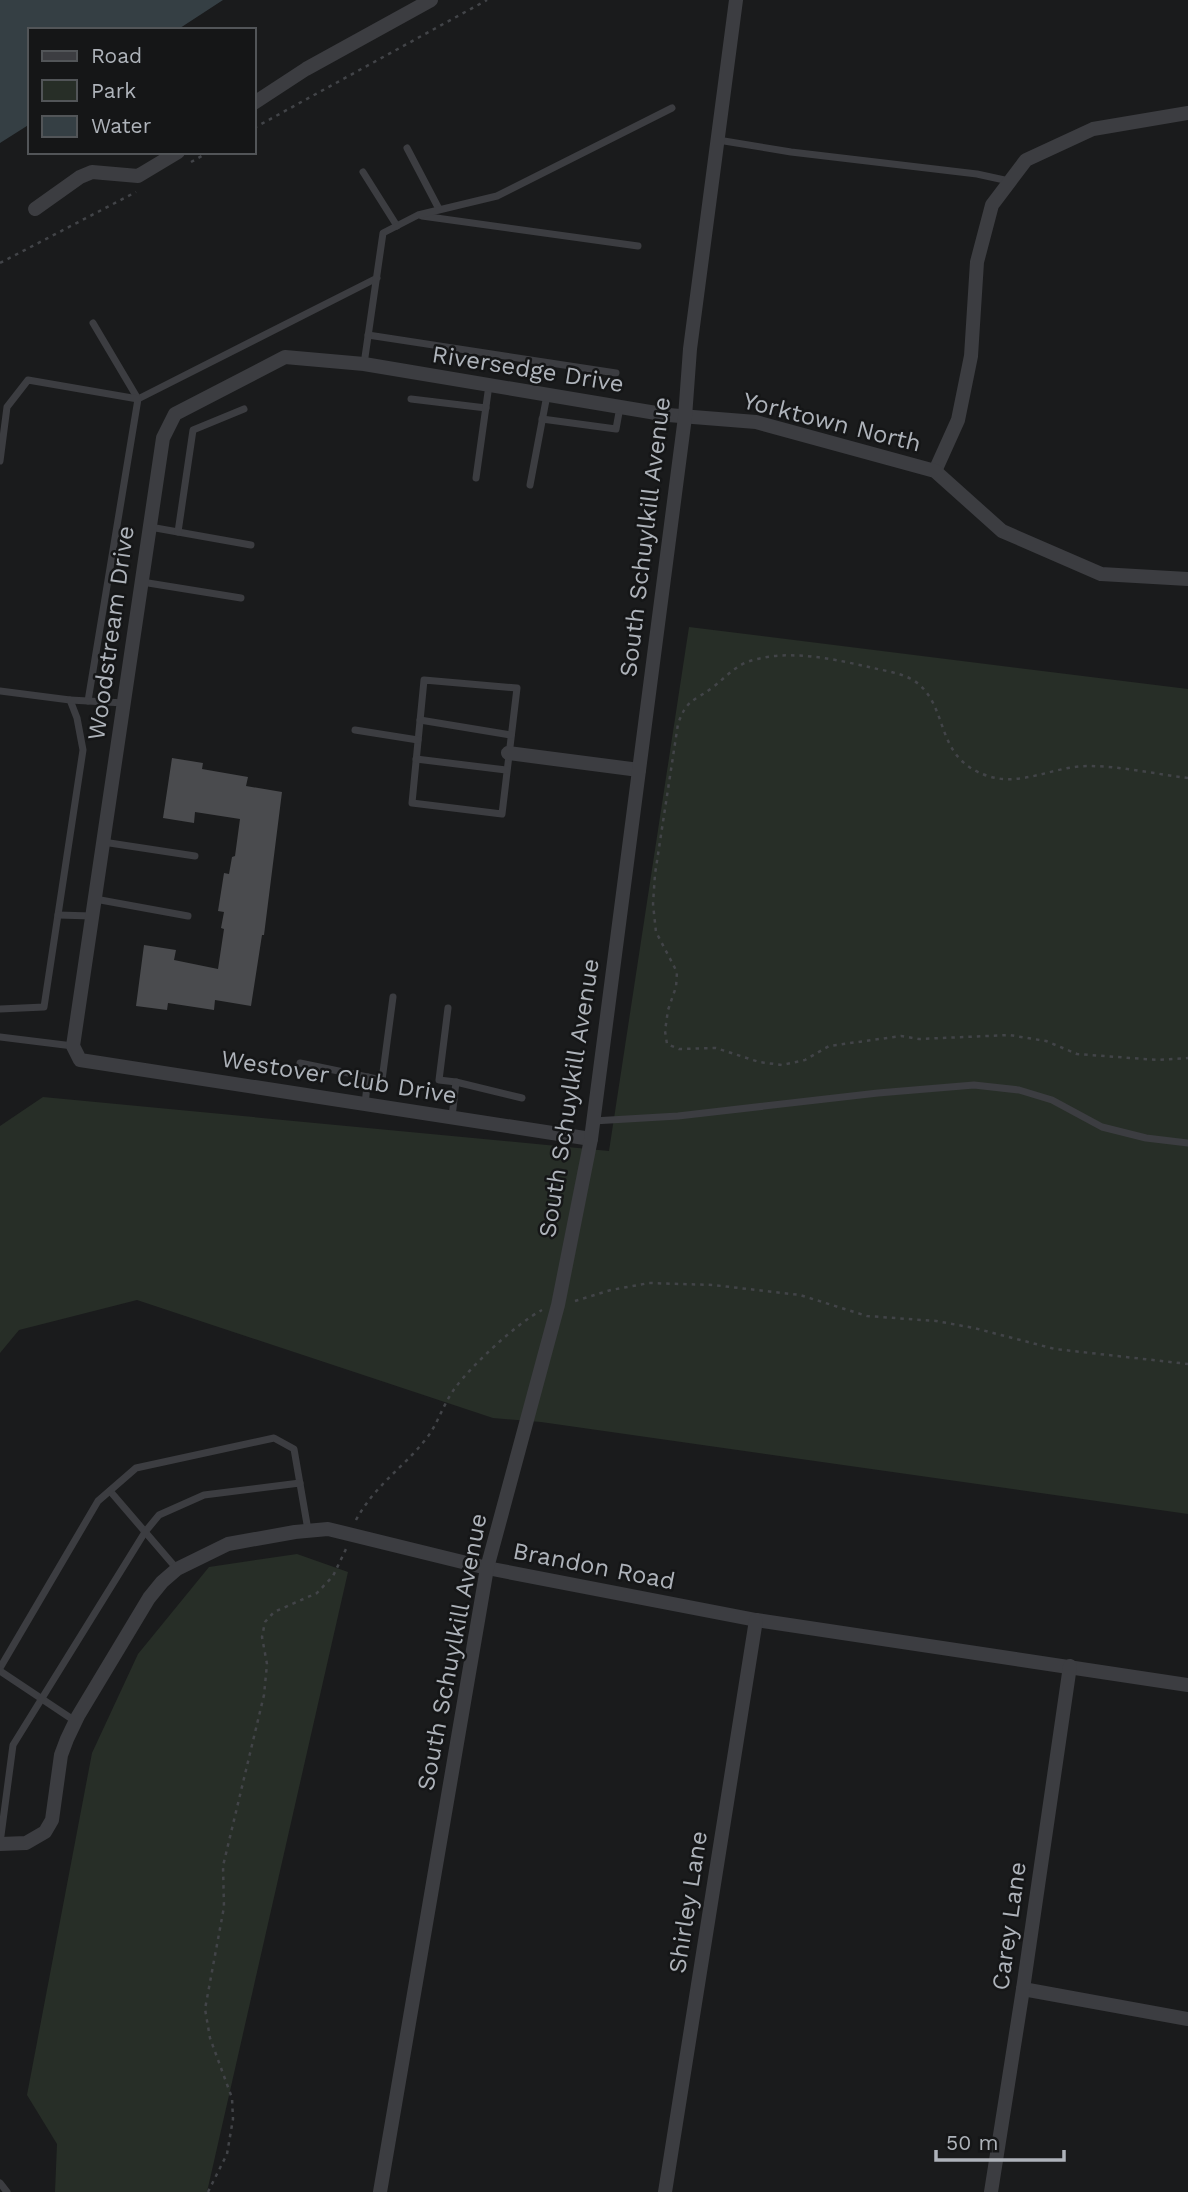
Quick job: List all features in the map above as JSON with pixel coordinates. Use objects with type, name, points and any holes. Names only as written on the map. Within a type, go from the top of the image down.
[{"type":"street","points":[[256,102],[306,69],[431,0]]},
{"type":"street","name":"South Schuylkill Avenue","points":[[380,2192],[486,1568],[558,1305],[591,1139],[736,0]]},
{"type":"street","points":[[935,471],[958,420],[971,356],[976,262],[992,205],[1026,160],[1093,130],[1188,113]]},
{"type":"street","points":[[35,209],[80,177],[92,172],[138,176],[182,159]]},
{"type":"street","name":"Woodstream Drive","points":[[73,1046],[163,438],[175,414],[285,357],[364,365]]},
{"type":"street","name":"Riversedge Drive","points":[[364,365],[685,417]]},
{"type":"street","name":"Yorktown North","points":[[685,417],[756,422],[935,471],[1002,531],[1101,574],[1188,579]]},
{"type":"street","points":[[508,753],[639,769]]},
{"type":"street","name":"Westover Club Drive","points":[[73,1046],[80,1060],[591,1139]]},
{"type":"street","name":"Brandon Road","points":[[0,1844],[26,1843],[45,1832],[52,1820],[61,1755],[75,1721],[149,1598],[162,1582],[177,1569],[228,1544],[308,1531],[328,1529],[486,1568],[756,1620],[1188,1685]]},
{"type":"street","name":"Shirley Lane","points":[[665,2192],[756,1620]]},
{"type":"street","name":"Carey Lane","points":[[991,2192],[1070,1666]]},
{"type":"street","points":[[1023,1989],[1188,2019]]},
{"type":"lane","points":[[364,365],[383,233],[418,215],[497,196],[672,108]]},
{"type":"lane","points":[[718,140],[791,152],[977,174],[1010,181]]},
{"type":"lane","points":[[407,148],[439,209]]},
{"type":"lane","points":[[363,172],[397,226]]},
{"type":"lane","points":[[418,215],[638,246]]},
{"type":"lane","points":[[0,461],[7,407],[28,380],[138,399],[377,278]]},
{"type":"lane","points":[[88,701],[138,399],[93,323]]},
{"type":"lane","points":[[368,335],[616,373]]},
{"type":"lane","points":[[476,478],[489,385]]},
{"type":"lane","points":[[530,485],[547,395]]},
{"type":"lane","points":[[411,399],[486,408]]},
{"type":"lane","points":[[542,419],[616,429],[620,407]]},
{"type":"lane","points":[[178,532],[193,430],[244,409]]},
{"type":"lane","points":[[150,527],[251,545]]},
{"type":"lane","points":[[142,582],[240,598]]},
{"type":"lane","points":[[424,680],[517,688],[502,814],[412,803],[420,720],[424,680]]},
{"type":"lane","points":[[0,691],[70,700],[124,703]]},
{"type":"lane","points":[[0,1009],[44,1007],[83,750],[77,718],[70,700]]},
{"type":"lane","points":[[420,720],[511,735]]},
{"type":"lane","points":[[355,730],[418,740]]},
{"type":"lane","points":[[416,759],[506,770]]},
{"type":"lane","points":[[103,842],[195,856]]},
{"type":"lane","points":[[95,899],[188,916]]},
{"type":"lane","points":[[58,915],[92,916]]},
{"type":"lane","points":[[300,1063],[382,1080],[393,997]]},
{"type":"lane","points":[[448,1008],[439,1080],[522,1098]]},
{"type":"lane","points":[[0,1037],[73,1046]]},
{"type":"lane","points":[[365,1104],[369,1077]]},
{"type":"lane","points":[[452,1118],[456,1082]]},
{"type":"lane","points":[[593,1121],[678,1116],[865,1094],[974,1085],[1019,1090],[1052,1100],[1102,1127],[1146,1139],[1188,1143]]},
{"type":"lane","points":[[75,1721],[0,1669],[98,1501],[136,1468],[274,1438],[294,1449],[308,1531]]},
{"type":"lane","points":[[0,1844],[13,1745],[145,1532],[159,1515],[204,1495],[300,1483]]},
{"type":"lane","points":[[110,1490],[177,1569]]},
{"type":"lane","points":[[0,2183],[7,2192]]},
{"type":"path","points":[[256,127],[487,0]]},
{"type":"path","points":[[182,159],[201,154]]},
{"type":"path","points":[[0,263],[141,190]]},
{"type":"path","points":[[1188,778],[1089,766],[1063,768],[1018,779],[990,777],[965,766],[950,746],[931,696],[914,681],[897,673],[850,662],[787,655],[767,657],[733,668],[684,708],[674,751],[653,904],[656,932],[677,972],[665,1031],[667,1044],[679,1049],[716,1048],[759,1062],[782,1065],[805,1060],[829,1046],[874,1038],[1009,1035],[1046,1041],[1077,1054],[1158,1060],[1188,1058]]},
{"type":"green space","points":[[689,627],[1188,689],[1188,1514],[541,1422],[493,1418],[137,1300],[19,1330],[0,1353],[0,1126],[43,1097],[609,1151]]},
{"type":"green space","points":[[297,1554],[348,1572],[207,2192],[55,2192],[57,2144],[27,2095],[92,1753],[138,1654],[209,1567]]},
{"type":"water","points":[[0,0],[223,0],[180,28],[28,28],[28,125],[0,143]]},
{"type":"building","points":[[172,758],[203,763],[202,769],[248,777],[246,786],[282,792],[264,935],[251,1006],[215,1000],[214,1010],[168,1003],[167,1010],[136,1006],[144,945],[176,950],[174,960],[218,969],[224,912],[218,911],[224,873],[229,874],[232,857],[235,856],[240,819],[195,812],[194,823],[163,818]]}]
